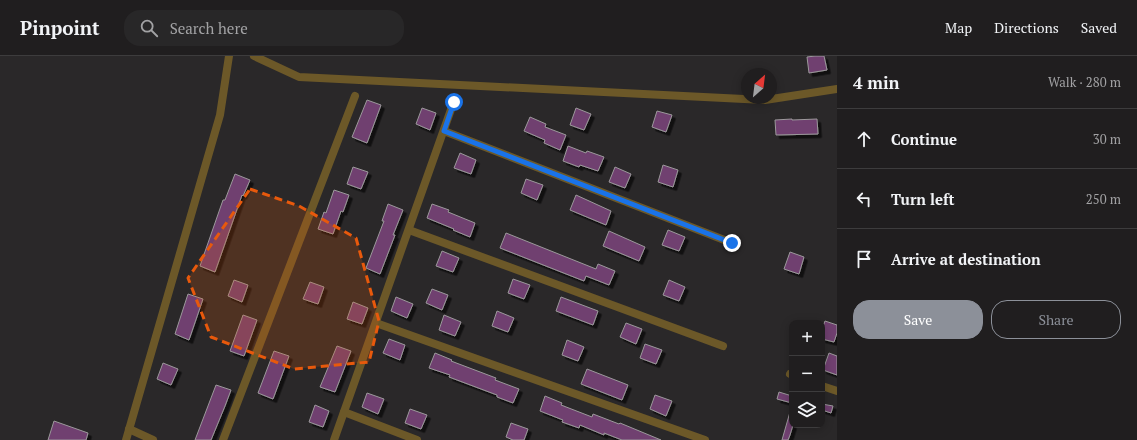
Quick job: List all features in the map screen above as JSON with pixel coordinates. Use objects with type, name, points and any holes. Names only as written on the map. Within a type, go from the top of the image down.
[{"type":"street","points":[[126,440],[220,115],[229,56]]},
{"type":"street","points":[[254,56],[299,77],[764,100],[837,89]]},
{"type":"street","points":[[223,440],[355,96]]},
{"type":"street","points":[[334,440],[454,102]]},
{"type":"street","points":[[444,131],[732,243]]},
{"type":"street","points":[[409,230],[723,346]]},
{"type":"street","points":[[376,323],[705,440]]},
{"type":"street","points":[[825,387],[837,392]]},
{"type":"street","points":[[344,412],[417,440]]},
{"type":"street","points":[[129,429],[153,440]]},
{"type":"highlighted area","points":[[250,189],[299,206],[356,238],[379,321],[369,362],[294,369],[211,337],[188,278]]},
{"type":"building","points":[[824,56],[827,70],[809,73],[807,57]]},
{"type":"building","points":[[367,100],[381,105],[367,143],[352,137]]},
{"type":"building","points":[[422,108],[436,113],[430,130],[416,124]]},
{"type":"building","points":[[576,108],[591,114],[584,130],[570,125]]},
{"type":"building","points":[[657,111],[672,115],[666,132],[652,127]]},
{"type":"building","points":[[530,117],[546,124],[545,127],[566,135],[560,150],[544,143],[545,140],[524,131]]},
{"type":"building","points":[[817,119],[818,134],[776,135],[775,120]]},
{"type":"building","points":[[568,146],[586,153],[587,151],[604,157],[598,171],[580,165],[579,167],[563,161]]},
{"type":"building","points":[[460,153],[476,160],[471,174],[454,168]]},
{"type":"building","points":[[663,165],[678,170],[673,187],[658,182]]},
{"type":"building","points":[[353,167],[368,172],[361,189],[347,184]]},
{"type":"building","points":[[615,167],[631,174],[625,188],[609,182]]},
{"type":"building","points":[[235,174],[250,180],[243,196],[242,195],[215,272],[200,266],[223,200],[225,200]]},
{"type":"building","points":[[526,179],[543,185],[537,200],[521,193]]},
{"type":"building","points":[[334,190],[349,195],[343,212],[341,211],[333,234],[318,229],[324,212],[326,213]]},
{"type":"building","points":[[576,195],[611,211],[606,225],[570,210]]},
{"type":"building","points":[[388,204],[403,210],[380,274],[366,268],[384,221],[382,221]]},
{"type":"building","points":[[432,204],[449,210],[448,212],[475,223],[470,237],[427,218]]},
{"type":"building","points":[[668,230],[685,237],[679,251],[662,245]]},
{"type":"building","points":[[609,231],[645,247],[639,261],[603,246]]},
{"type":"building","points":[[506,233],[596,269],[598,264],[615,271],[609,285],[586,276],[584,281],[500,248]]},
{"type":"building","points":[[442,251],[459,258],[453,272],[436,266]]},
{"type":"building","points":[[790,252],[804,257],[799,274],[784,269]]},
{"type":"building","points":[[513,279],[530,285],[524,299],[508,293]]},
{"type":"building","points":[[234,280],[248,285],[242,302],[228,296]]},
{"type":"building","points":[[669,280],[685,287],[679,301],[663,295]]},
{"type":"building","points":[[310,282],[324,287],[318,304],[303,299]]},
{"type":"building","points":[[432,289],[448,295],[442,310],[426,303]]},
{"type":"building","points":[[188,294],[203,299],[189,340],[175,334]]},
{"type":"building","points":[[396,297],[413,304],[407,318],[391,311]]},
{"type":"building","points":[[561,297],[598,311],[593,325],[556,311]]},
{"type":"building","points":[[353,302],[368,308],[362,324],[347,319]]},
{"type":"building","points":[[497,311],[514,318],[508,332],[492,326]]},
{"type":"building","points":[[243,315],[257,320],[244,356],[230,351]]},
{"type":"building","points":[[444,315],[461,322],[455,336],[439,330]]},
{"type":"building","points":[[825,321],[837,325],[837,333],[834,342],[825,340]]},
{"type":"building","points":[[626,323],[642,329],[636,344],[620,337]]},
{"type":"building","points":[[389,339],[405,345],[400,360],[383,353]]},
{"type":"building","points":[[567,340],[584,347],[578,361],[562,355]]},
{"type":"building","points":[[645,344],[662,350],[656,364],[640,358]]},
{"type":"building","points":[[337,346],[351,351],[335,392],[320,387]]},
{"type":"building","points":[[274,351],[289,356],[273,399],[258,393]]},
{"type":"building","points":[[435,353],[519,389],[513,403],[497,397],[497,395],[449,377],[450,375],[429,368]]},
{"type":"building","points":[[829,353],[837,356],[837,375],[825,371],[825,364]]},
{"type":"building","points":[[163,363],[178,369],[171,385],[157,379]]},
{"type":"building","points":[[587,369],[628,385],[622,400],[581,384]]},
{"type":"building","points":[[216,385],[231,390],[225,406],[211,440],[195,440]]},
{"type":"building","points":[[779,392],[789,395],[789,402],[777,399]]},
{"type":"building","points":[[367,393],[384,399],[378,414],[362,407]]},
{"type":"building","points":[[655,395],[672,401],[666,416],[650,409]]},
{"type":"building","points":[[545,396],[562,403],[561,405],[592,417],[593,414],[619,424],[620,423],[661,440],[622,440],[604,433],[604,435],[580,425],[579,428],[562,422],[563,420],[540,411]]},
{"type":"building","points":[[315,405],[329,411],[323,427],[309,422]]},
{"type":"building","points":[[825,405],[833,406],[831,413],[825,411]]},
{"type":"building","points":[[410,409],[427,415],[421,429],[405,423]]},
{"type":"building","points":[[789,416],[789,428],[792,428],[788,440],[782,440]]},
{"type":"building","points":[[54,421],[88,433],[86,440],[48,440]]},
{"type":"building","points":[[511,423],[528,429],[524,440],[513,440],[506,437]]},
{"type":"route","points":[[454,102],[444,131],[732,243]]}]
